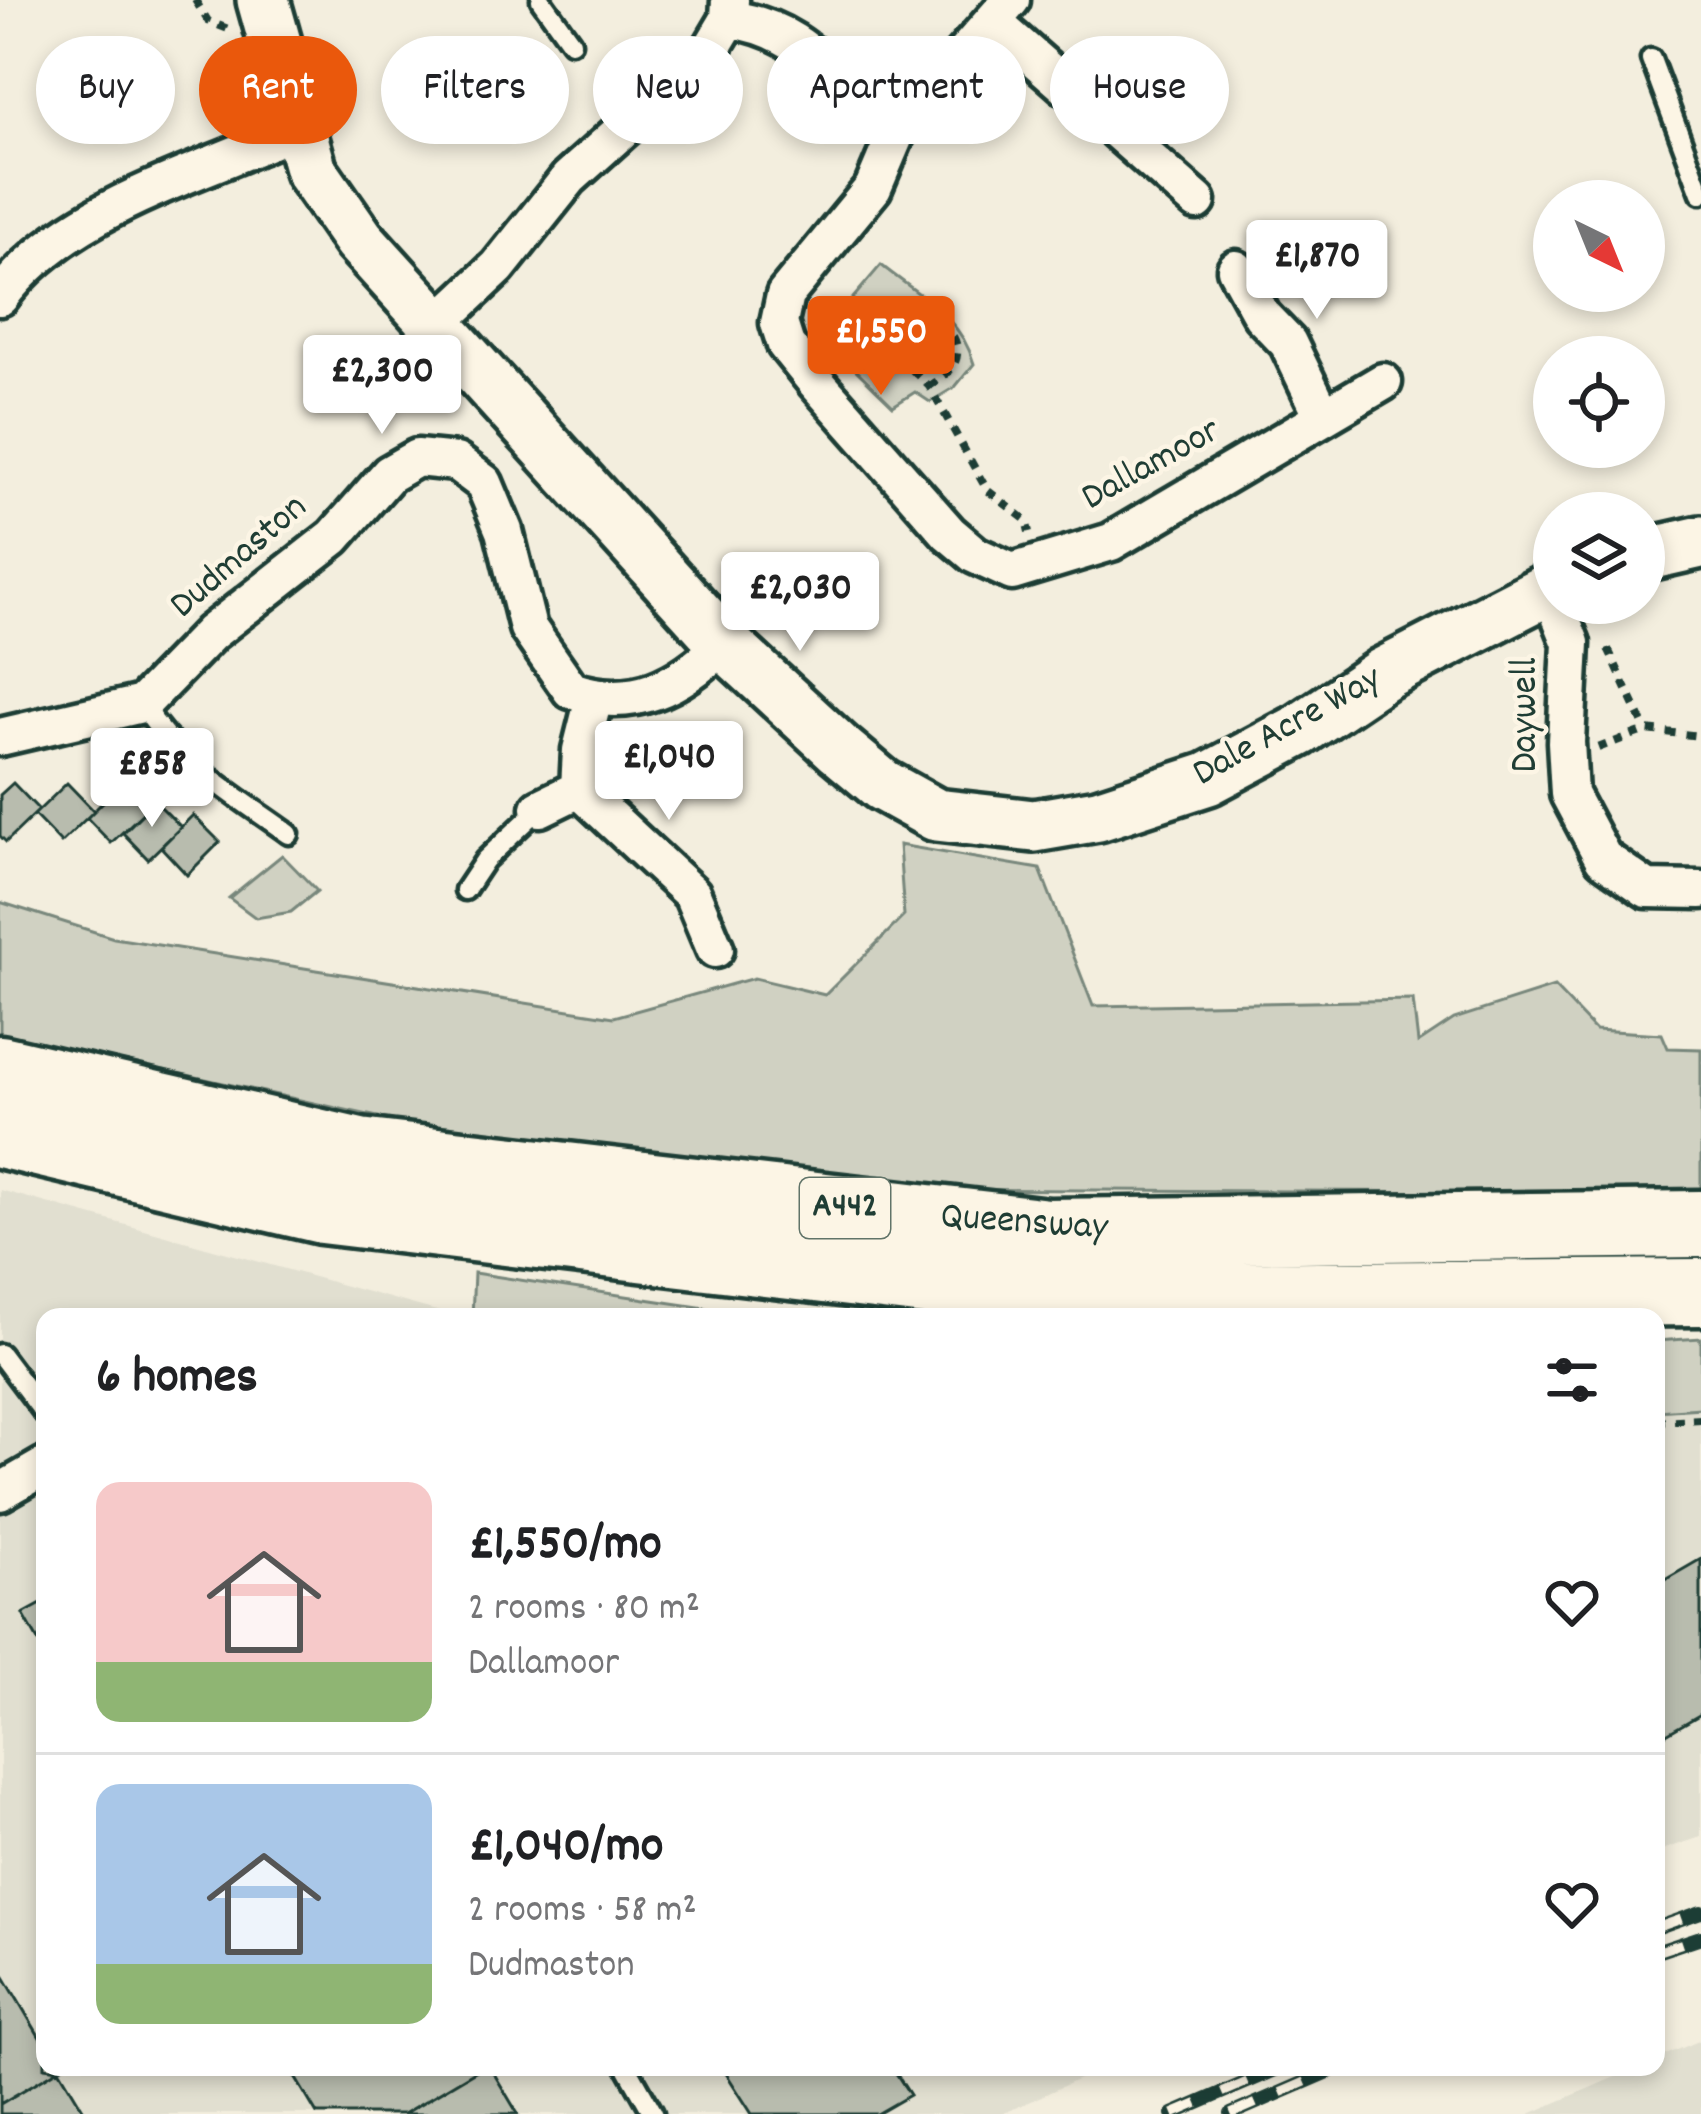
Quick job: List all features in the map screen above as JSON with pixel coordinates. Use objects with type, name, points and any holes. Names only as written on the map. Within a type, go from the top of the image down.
[{"type":"highway","name":"Queensway","points":[[0,1069],[359,1152],[1048,1232],[1701,1224]]},
{"type":"highway","name":"Queensway","points":[[0,1134],[322,1210],[1051,1297],[1701,1292]]},
{"type":"street","name":"Dale Acre Way","points":[[263,0],[273,36]]},
{"type":"street","points":[[434,326],[498,267],[569,178],[697,65],[729,9],[789,36]]},
{"type":"street","points":[[1003,11],[1198,200]]},
{"type":"street","name":"Dallamoor","points":[[981,36],[1003,11]]},
{"type":"street","points":[[0,297],[41,256],[143,193],[259,144]]},
{"type":"street","name":"Dale Acre Way","points":[[304,144],[323,189],[359,240],[724,643],[882,784],[936,815],[1034,826],[1098,815],[1208,778],[1300,730],[1383,674],[1533,604]]},
{"type":"street","name":"Dallamoor","points":[[892,144],[873,188],[785,296],[779,323],[786,345],[949,533],[975,555],[1012,572],[1111,542],[1383,382]]},
{"type":"street","points":[[1236,269],[1262,316],[1288,344],[1323,416]]},
{"type":"street","name":"Dudmaston","points":[[142,704],[211,633],[334,537],[389,474],[417,458],[456,462],[484,483],[504,531],[528,628],[572,690],[594,698]]},
{"type":"street","points":[[1665,550],[1701,542]]},
{"type":"street","name":"Daywell","points":[[1564,624],[1571,643],[1569,794],[1603,858],[1647,889],[1701,890]]},
{"type":"street","points":[[579,789],[581,750],[594,698],[656,693],[689,676],[724,643]]},
{"type":"street","points":[[0,736],[142,704]]},
{"type":"street","points":[[540,808],[579,789]]},
{"type":"street","points":[[579,789],[692,894],[715,949]]},
{"type":"street","points":[[0,1492],[36,1471]]},
{"type":"lane","points":[[541,0],[571,42]]},
{"type":"lane","points":[[1651,59],[1701,193]]},
{"type":"lane","points":[[142,704],[162,736],[188,759],[289,834]]},
{"type":"lane","points":[[465,890],[485,860],[540,808]]},
{"type":"lane","points":[[0,1354],[36,1402]]},
{"type":"lane","points":[[632,2076],[653,2113]]},
{"type":"path","points":[[929,386],[948,377],[959,360],[958,346],[934,316],[906,300],[889,307],[882,321],[886,338],[929,386],[986,490],[1026,520],[1032,542],[1046,544],[1051,562]]},
{"type":"path","points":[[1571,643],[1607,648],[1646,730]]},
{"type":"path","points":[[1567,760],[1646,730],[1701,736]]},
{"type":"path","points":[[1665,1421],[1701,1419]]},
{"type":"shaded area","points":[[881,265],[949,319],[968,347],[974,364],[955,387],[930,402],[915,392],[893,406],[853,367],[833,334],[847,305]]},
{"type":"shaded area","points":[[899,845],[1040,869],[1093,1006],[1413,1000],[1418,1043],[1454,1019],[1554,987],[1595,1030],[1662,1034],[1668,1048],[1701,1049],[1701,1193],[902,1189],[460,1135],[0,1034],[0,902],[114,938],[614,1017],[754,978],[825,995],[904,916]]},
{"type":"shaded area","points":[[282,855],[317,891],[291,912],[256,918],[229,898]]},
{"type":"shaded area","points":[[0,1190],[426,1308],[36,1308],[36,2076],[1085,2076],[1002,2114],[0,2114]]},
{"type":"shaded area","points":[[474,1273],[705,1308],[472,1308]]},
{"type":"shaded area","points":[[1701,1338],[1701,1408],[1665,1410],[1665,1340]]},
{"type":"shaded area","points":[[1701,1408],[1701,1837],[1665,1849],[1665,1410]]},
{"type":"shaded area","points":[[1701,2040],[1701,2114],[1530,2114],[1617,2076],[1665,2076],[1665,2055]]},
{"type":"building","points":[[123,782],[148,808],[111,843],[87,818]]},
{"type":"building","points":[[13,783],[39,810],[6,842],[0,836],[0,795]]},
{"type":"building","points":[[67,783],[94,811],[61,843],[34,815]]},
{"type":"building","points":[[155,801],[181,827],[148,859],[123,833]]},
{"type":"building","points":[[193,815],[220,842],[187,875],[161,847]]},
{"type":"building","points":[[1701,1559],[1701,1714],[1665,1735],[1665,1580]]},
{"type":"building","points":[[36,1607],[36,1637],[23,1614]]},
{"type":"building","points":[[0,1970],[36,2031],[36,2076],[47,2076],[0,2104]]},
{"type":"building","points":[[47,2076],[63,2076],[86,2114],[0,2114],[0,2104]]},
{"type":"building","points":[[294,2076],[467,2076],[403,2114],[317,2114]]},
{"type":"building","points":[[467,2076],[495,2076],[518,2114],[403,2114]]},
{"type":"building","points":[[728,2076],[898,2076],[910,2095],[877,2114],[752,2114]]},
{"type":"railway","points":[[1665,1925],[1701,1912]]},
{"type":"railway","points":[[1665,1949],[1701,1937]]},
{"type":"railway","points":[[1173,2114],[1261,2076]]},
{"type":"railway","points":[[1231,2114],[1319,2076]]}]
